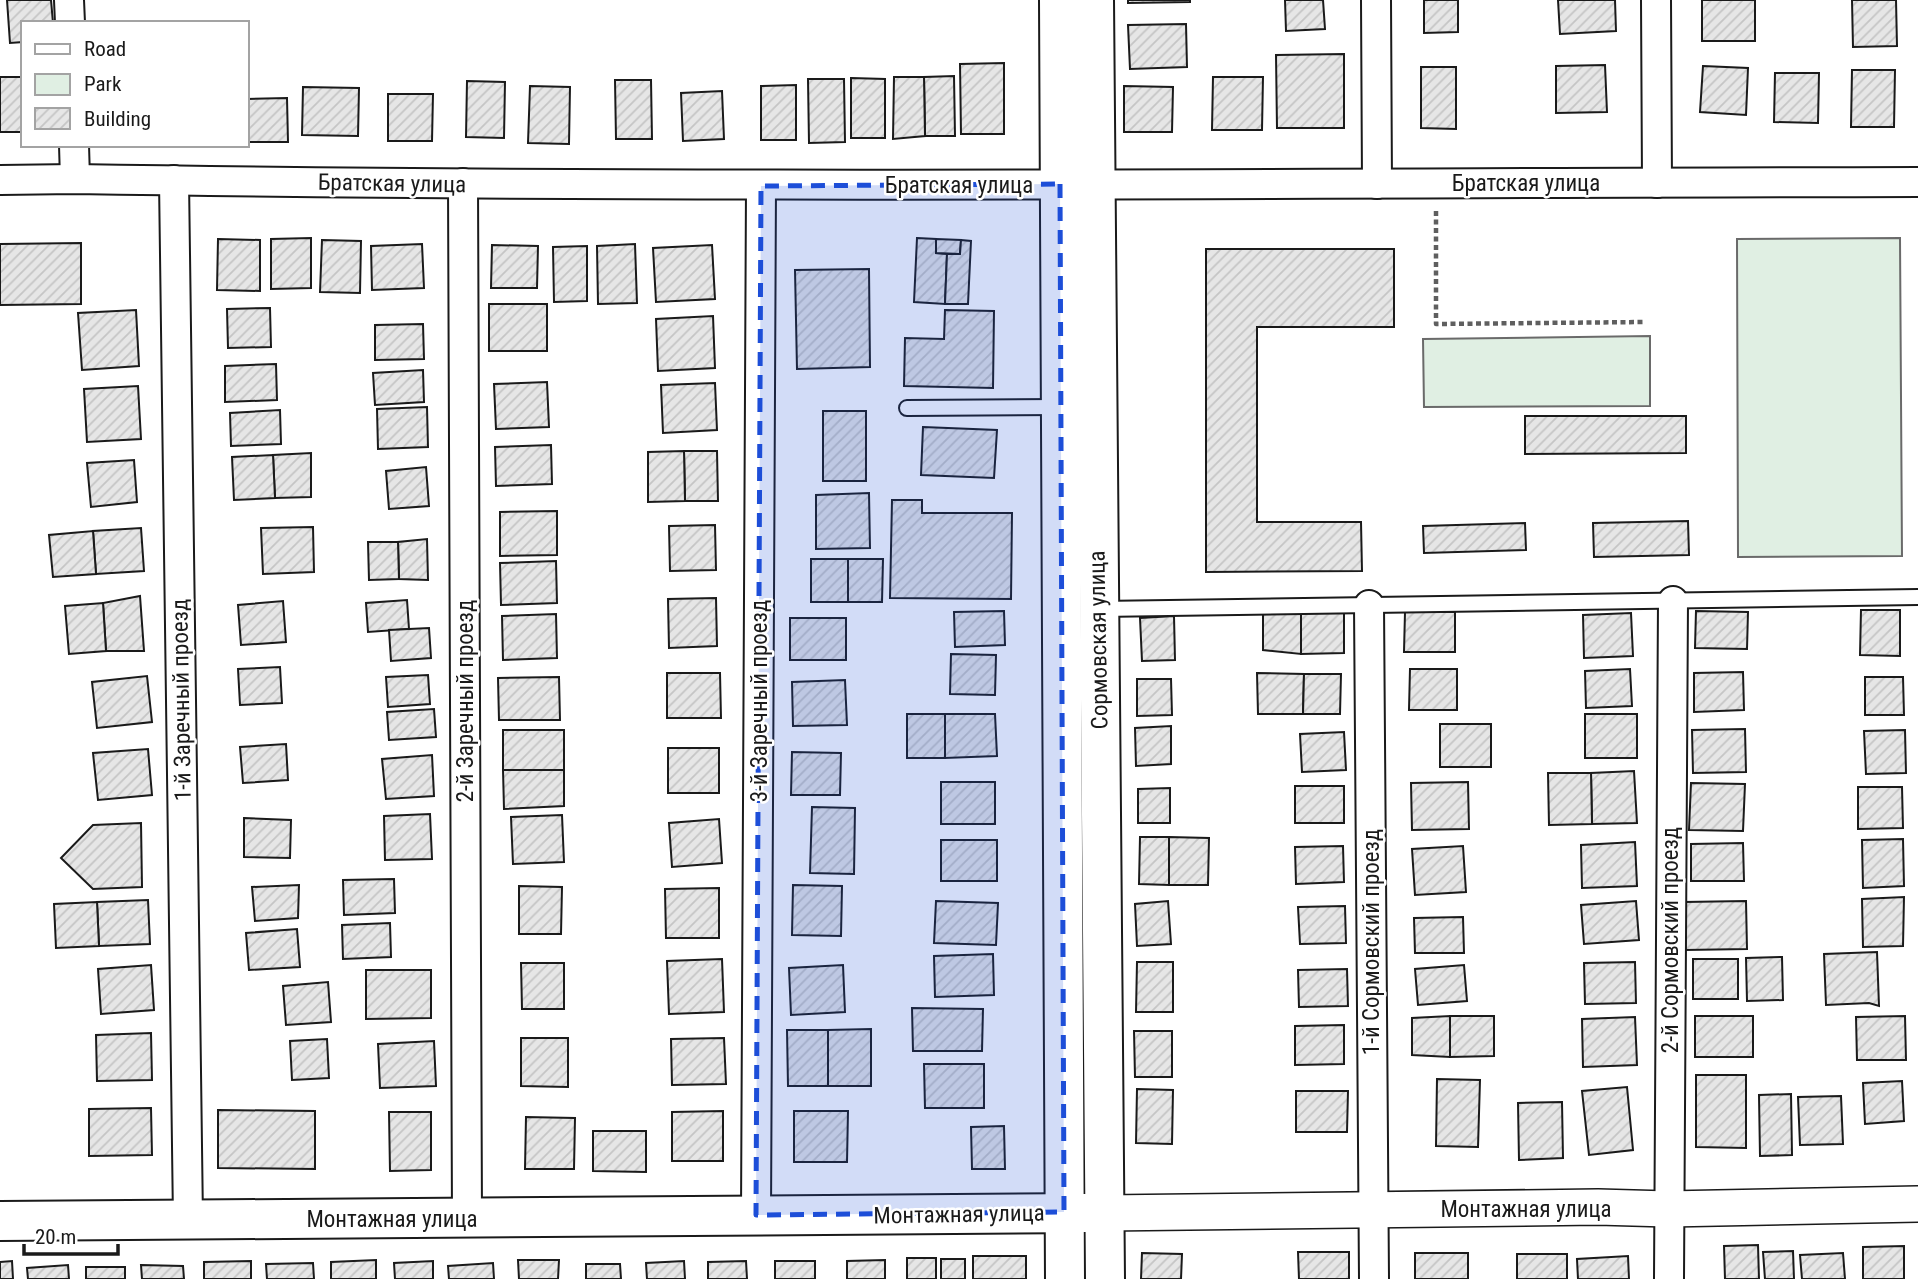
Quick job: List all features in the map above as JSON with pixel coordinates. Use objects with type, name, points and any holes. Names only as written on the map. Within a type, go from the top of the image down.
[{"type":"main road","name":"Сормовская улица","points":[[1059,0],[1078,184],[1098,609],[1105,1279]]},
{"type":"main road","name":"Сормовская улица","points":[[1065,1279],[1062,407],[1094,0]]},
{"type":"main road","name":"Монтажная улица","points":[[0,1221],[1105,1213]]},
{"type":"street","points":[[69,0],[70,21]]},
{"type":"street","points":[[1376,0],[1377,184]]},
{"type":"street","points":[[1656,0],[1657,183]]},
{"type":"street","points":[[74,147],[75,178]]},
{"type":"street","name":"Братская улица","points":[[0,180],[75,178],[761,186],[1918,182]]},
{"type":"street","name":"1-й Заречный проезд","points":[[174,180],[188,1220]]},
{"type":"street","name":"2-й Заречный проезд","points":[[463,183],[467,1219]]},
{"type":"street","name":"3-й Заречный проезд","points":[[756,1215],[761,186]]},
{"type":"street","name":"2-й Сормовский проезд","points":[[1669,1279],[1673,601]]},
{"type":"street","name":"1-й Сормовский проезд","points":[[1369,605],[1374,1279]]},
{"type":"street","name":"Монтажная улица","points":[[1105,1213],[1668,1209],[1918,1204]]},
{"type":"lane","points":[[907,408],[1062,407]]},
{"type":"lane","points":[[1098,609],[1918,597]]},
{"type":"path","points":[[1436,210],[1436,324],[1643,322]]},
{"type":"highlighted area","points":[[1060,184],[1064,1212],[756,1215],[761,186]]},
{"type":"green space","points":[[1900,238],[1902,556],[1738,557],[1737,239]]},
{"type":"green space","points":[[1650,336],[1650,406],[1424,407],[1423,339]]},
{"type":"building","points":[[7,0],[51,0],[53,21],[21,21],[21,42],[10,43]]},
{"type":"building","points":[[1128,0],[1190,0],[1190,2],[1128,3]]},
{"type":"building","points":[[1285,0],[1323,0],[1325,29],[1286,31]]},
{"type":"building","points":[[1424,0],[1458,0],[1458,32],[1424,33]]},
{"type":"building","points":[[1558,0],[1615,0],[1616,31],[1560,34]]},
{"type":"building","points":[[1702,0],[1755,0],[1755,41],[1702,41]]},
{"type":"building","points":[[1852,0],[1896,0],[1897,46],[1853,47]]},
{"type":"building","points":[[1186,24],[1187,67],[1130,69],[1128,25]]},
{"type":"building","points":[[1344,54],[1344,128],[1277,128],[1276,55]]},
{"type":"building","points":[[1004,63],[1004,134],[961,134],[960,64]]},
{"type":"building","points":[[1605,65],[1607,112],[1556,113],[1556,66]]},
{"type":"building","points":[[1703,66],[1748,68],[1746,115],[1700,112]]},
{"type":"building","points":[[1421,67],[1456,67],[1456,129],[1421,128]]},
{"type":"building","points":[[1852,70],[1895,70],[1894,127],[1851,127]]},
{"type":"building","points":[[1775,73],[1819,73],[1818,123],[1774,122]]},
{"type":"building","points":[[954,76],[955,136],[925,136],[924,77]]},
{"type":"building","points":[[0,77],[21,77],[21,132],[0,132]]},
{"type":"building","points":[[894,77],[924,77],[925,136],[893,139]]},
{"type":"building","points":[[1213,77],[1263,77],[1262,130],[1212,130]]},
{"type":"building","points":[[851,78],[885,79],[885,138],[851,138]]},
{"type":"building","points":[[808,79],[844,79],[845,142],[809,143]]},
{"type":"building","points":[[615,80],[651,80],[652,139],[616,139]]},
{"type":"building","points":[[467,81],[505,82],[504,138],[466,137]]},
{"type":"building","points":[[796,85],[796,140],[761,140],[761,86]]},
{"type":"building","points":[[530,86],[570,87],[569,144],[528,143]]},
{"type":"building","points":[[1124,86],[1173,87],[1172,132],[1124,132]]},
{"type":"building","points":[[303,87],[359,88],[358,136],[302,135]]},
{"type":"building","points":[[722,91],[724,139],[683,141],[681,93]]},
{"type":"building","points":[[388,94],[433,94],[432,141],[388,141]]},
{"type":"building","points":[[287,98],[288,142],[248,142],[248,99]]},
{"type":"building","points":[[311,238],[311,288],[271,289],[271,239]]},
{"type":"building","points":[[917,238],[936,239],[936,253],[947,254],[945,304],[914,302]]},
{"type":"building","points":[[218,239],[260,240],[260,291],[217,290]]},
{"type":"building","points":[[936,239],[961,240],[960,254],[936,253]]},
{"type":"building","points":[[322,240],[361,241],[360,293],[320,292]]},
{"type":"building","points":[[961,240],[971,241],[968,304],[945,304],[947,254],[960,254]]},
{"type":"building","points":[[81,243],[81,304],[0,305],[0,244]]},
{"type":"building","points":[[422,244],[424,288],[372,290],[371,246]]},
{"type":"building","points":[[635,244],[637,303],[598,304],[597,246]]},
{"type":"building","points":[[492,245],[538,246],[537,288],[491,288]]},
{"type":"building","points":[[712,245],[715,299],[656,302],[653,248]]},
{"type":"building","points":[[587,246],[587,301],[554,302],[553,247]]},
{"type":"building","points":[[1206,249],[1394,249],[1394,327],[1257,327],[1257,522],[1361,522],[1362,571],[1206,572]]},
{"type":"building","points":[[869,269],[870,367],[797,369],[795,270]]},
{"type":"building","points":[[489,304],[547,304],[547,351],[489,351]]},
{"type":"building","points":[[270,308],[271,347],[228,348],[227,309]]},
{"type":"building","points":[[136,310],[139,366],[82,370],[78,313]]},
{"type":"building","points":[[945,310],[994,311],[993,388],[904,386],[905,338],[944,339]]},
{"type":"building","points":[[713,316],[715,368],[658,371],[656,319]]},
{"type":"building","points":[[423,324],[424,359],[375,360],[375,325]]},
{"type":"building","points":[[276,364],[277,400],[225,402],[225,366]]},
{"type":"building","points":[[423,370],[424,402],[375,405],[373,373]]},
{"type":"building","points":[[547,382],[549,427],[496,429],[494,384]]},
{"type":"building","points":[[715,383],[717,430],[663,433],[661,385]]},
{"type":"building","points":[[138,386],[141,439],[87,442],[84,389]]},
{"type":"building","points":[[427,407],[428,447],[378,449],[377,409]]},
{"type":"building","points":[[280,410],[281,444],[231,446],[230,413]]},
{"type":"building","points":[[823,411],[866,411],[866,481],[823,481]]},
{"type":"building","points":[[1525,416],[1686,416],[1686,453],[1525,454]]},
{"type":"building","points":[[923,427],[997,430],[994,478],[921,475]]},
{"type":"building","points":[[551,445],[552,484],[496,486],[495,447]]},
{"type":"building","points":[[684,451],[717,451],[718,501],[685,501]]},
{"type":"building","points":[[684,451],[685,501],[648,502],[648,452]]},
{"type":"building","points":[[311,453],[311,497],[275,498],[273,455]]},
{"type":"building","points":[[273,455],[275,498],[234,500],[232,457]]},
{"type":"building","points":[[134,460],[137,502],[91,507],[87,463]]},
{"type":"building","points":[[426,467],[429,506],[389,509],[386,471]]},
{"type":"building","points":[[869,493],[870,548],[816,549],[816,495]]},
{"type":"building","points":[[892,500],[922,500],[922,513],[1012,513],[1011,599],[890,598]]},
{"type":"building","points":[[557,511],[557,555],[500,556],[500,512]]},
{"type":"building","points":[[1688,521],[1689,555],[1594,557],[1593,523]]},
{"type":"building","points":[[1525,523],[1526,550],[1424,553],[1423,526]]},
{"type":"building","points":[[715,525],[716,570],[670,571],[669,526]]},
{"type":"building","points":[[313,527],[314,572],[263,574],[261,528]]},
{"type":"building","points":[[141,528],[144,571],[96,574],[93,531]]},
{"type":"building","points":[[93,531],[96,574],[53,577],[49,535]]},
{"type":"building","points":[[427,539],[428,580],[399,579],[398,542]]},
{"type":"building","points":[[368,542],[398,542],[399,579],[369,580]]},
{"type":"building","points":[[811,559],[848,559],[848,602],[811,602]]},
{"type":"building","points":[[848,559],[883,559],[882,602],[848,602]]},
{"type":"building","points":[[556,561],[557,603],[501,605],[500,563]]},
{"type":"building","points":[[140,596],[144,651],[106,651],[103,603]]},
{"type":"building","points":[[716,598],[717,646],[669,648],[668,599]]},
{"type":"building","points":[[407,600],[409,629],[368,632],[366,603]]},
{"type":"building","points":[[283,601],[286,642],[241,645],[238,605]]},
{"type":"building","points":[[103,603],[106,651],[69,654],[65,606]]},
{"type":"building","points":[[1861,610],[1900,610],[1900,656],[1860,655]]},
{"type":"building","points":[[1004,611],[1005,645],[955,647],[954,612]]},
{"type":"building","points":[[1696,611],[1748,612],[1747,649],[1695,648]]},
{"type":"building","points":[[1344,612],[1344,653],[1301,654],[1301,613]]},
{"type":"building","points":[[1405,612],[1455,612],[1455,652],[1404,652]]},
{"type":"building","points":[[1263,613],[1301,613],[1301,654],[1263,650]]},
{"type":"building","points":[[1631,613],[1633,656],[1584,658],[1583,615]]},
{"type":"building","points":[[556,614],[557,658],[503,660],[502,616]]},
{"type":"building","points":[[1174,616],[1175,660],[1142,661],[1140,618]]},
{"type":"building","points":[[790,618],[846,618],[846,660],[790,660]]},
{"type":"building","points":[[429,628],[431,658],[391,661],[389,630]]},
{"type":"building","points":[[951,654],[996,655],[995,695],[950,694]]},
{"type":"building","points":[[280,667],[282,703],[240,705],[238,669]]},
{"type":"building","points":[[1410,669],[1457,669],[1457,710],[1409,710]]},
{"type":"building","points":[[1630,669],[1632,706],[1586,708],[1585,671]]},
{"type":"building","points":[[1743,672],[1744,710],[1694,712],[1694,673]]},
{"type":"building","points":[[667,673],[720,673],[721,718],[667,718]]},
{"type":"building","points":[[1257,673],[1304,674],[1303,714],[1258,714]]},
{"type":"building","points":[[1304,674],[1341,674],[1340,714],[1303,714]]},
{"type":"building","points":[[428,675],[430,704],[388,707],[386,677]]},
{"type":"building","points":[[147,676],[152,722],[97,728],[92,682]]},
{"type":"building","points":[[559,677],[560,720],[499,720],[498,678]]},
{"type":"building","points":[[1865,677],[1903,677],[1904,715],[1865,715]]},
{"type":"building","points":[[1137,679],[1171,679],[1172,715],[1137,716]]},
{"type":"building","points":[[845,680],[847,725],[793,726],[792,682]]},
{"type":"building","points":[[434,709],[436,737],[389,740],[387,712]]},
{"type":"building","points":[[907,714],[945,714],[945,758],[907,758]]},
{"type":"building","points":[[945,714],[995,714],[997,756],[945,758]]},
{"type":"building","points":[[1585,714],[1637,714],[1637,758],[1585,758]]},
{"type":"building","points":[[1440,724],[1491,724],[1491,767],[1440,767]]},
{"type":"building","points":[[1171,726],[1171,764],[1136,766],[1135,728]]},
{"type":"building","points":[[1745,729],[1746,772],[1693,773],[1692,730]]},
{"type":"building","points":[[503,730],[564,730],[564,770],[503,770]]},
{"type":"building","points":[[1905,730],[1906,773],[1866,774],[1864,731]]},
{"type":"building","points":[[1344,732],[1346,770],[1302,772],[1300,734]]},
{"type":"building","points":[[286,744],[288,780],[243,783],[240,747]]},
{"type":"building","points":[[668,748],[719,748],[719,793],[668,793]]},
{"type":"building","points":[[148,749],[152,795],[98,800],[93,753]]},
{"type":"building","points":[[792,752],[841,753],[840,795],[791,795]]},
{"type":"building","points":[[432,755],[434,796],[386,799],[382,759]]},
{"type":"building","points":[[503,770],[564,770],[564,806],[504,809]]},
{"type":"building","points":[[1634,771],[1637,823],[1592,824],[1591,773]]},
{"type":"building","points":[[1548,773],[1591,773],[1592,824],[1549,825]]},
{"type":"building","points":[[941,782],[995,782],[995,824],[941,824]]},
{"type":"building","points":[[1468,782],[1469,829],[1412,830],[1411,783]]},
{"type":"building","points":[[1691,783],[1745,784],[1743,831],[1689,830]]},
{"type":"building","points":[[1295,786],[1344,786],[1344,823],[1295,823]]},
{"type":"building","points":[[1858,787],[1902,787],[1903,828],[1858,829]]},
{"type":"building","points":[[1170,788],[1170,823],[1138,823],[1138,789]]},
{"type":"building","points":[[812,807],[855,808],[854,874],[810,873]]},
{"type":"building","points":[[430,814],[432,859],[385,860],[384,816]]},
{"type":"building","points":[[562,815],[564,862],[513,864],[511,817]]},
{"type":"building","points":[[244,818],[291,820],[290,858],[244,857]]},
{"type":"building","points":[[719,819],[722,863],[672,867],[669,823]]},
{"type":"building","points":[[141,823],[142,887],[93,889],[61,858],[93,825]]},
{"type":"building","points":[[1140,837],[1169,837],[1169,885],[1139,884]]},
{"type":"building","points":[[1169,837],[1209,838],[1208,885],[1169,885]]},
{"type":"building","points":[[1903,839],[1904,886],[1863,888],[1862,840]]},
{"type":"building","points":[[941,840],[997,840],[997,881],[941,881]]},
{"type":"building","points":[[1635,842],[1637,886],[1582,888],[1581,845]]},
{"type":"building","points":[[1743,843],[1744,881],[1691,881],[1691,844]]},
{"type":"building","points":[[1343,846],[1344,882],[1296,884],[1295,847]]},
{"type":"building","points":[[1463,846],[1466,892],[1415,895],[1412,849]]},
{"type":"building","points":[[394,879],[395,913],[344,915],[343,880]]},
{"type":"building","points":[[299,885],[298,918],[255,921],[252,887]]},
{"type":"building","points":[[793,885],[842,886],[841,936],[792,935]]},
{"type":"building","points":[[519,886],[562,887],[561,934],[519,934]]},
{"type":"building","points":[[719,888],[719,938],[666,938],[665,889]]},
{"type":"building","points":[[1904,897],[1903,946],[1863,947],[1862,899]]},
{"type":"building","points":[[148,900],[150,944],[99,946],[97,902]]},
{"type":"building","points":[[936,901],[998,903],[996,945],[934,943]]},
{"type":"building","points":[[1168,901],[1171,944],[1137,946],[1135,904]]},
{"type":"building","points":[[1636,901],[1639,940],[1584,944],[1581,905]]},
{"type":"building","points":[[1746,901],[1747,949],[1685,950],[1684,902]]},
{"type":"building","points":[[97,902],[99,946],[56,948],[54,904]]},
{"type":"building","points":[[1345,906],[1346,943],[1300,944],[1298,907]]},
{"type":"building","points":[[1463,917],[1464,953],[1415,953],[1414,918]]},
{"type":"building","points":[[390,923],[391,957],[343,959],[342,925]]},
{"type":"building","points":[[297,929],[300,967],[249,970],[246,933]]},
{"type":"building","points":[[1877,952],[1879,1006],[1869,1003],[1826,1005],[1824,954]]},
{"type":"building","points":[[993,954],[994,995],[935,997],[934,956]]},
{"type":"building","points":[[1782,957],[1783,1000],[1747,1001],[1746,958]]},
{"type":"building","points":[[722,959],[724,1012],[669,1014],[667,961]]},
{"type":"building","points":[[1693,959],[1738,959],[1738,999],[1693,999]]},
{"type":"building","points":[[1137,962],[1173,962],[1173,1012],[1136,1012]]},
{"type":"building","points":[[1635,962],[1636,1003],[1585,1004],[1584,963]]},
{"type":"building","points":[[521,963],[564,963],[564,1009],[522,1009]]},
{"type":"building","points":[[151,965],[154,1010],[101,1014],[98,969]]},
{"type":"building","points":[[843,965],[845,1012],[791,1015],[789,968]]},
{"type":"building","points":[[1464,965],[1467,1001],[1418,1005],[1415,969]]},
{"type":"building","points":[[1347,969],[1348,1006],[1299,1007],[1298,970]]},
{"type":"building","points":[[366,970],[431,970],[431,1018],[366,1019]]},
{"type":"building","points":[[328,982],[331,1022],[286,1025],[283,986]]},
{"type":"building","points":[[912,1008],[983,1009],[982,1051],[913,1051]]},
{"type":"building","points":[[1450,1016],[1450,1057],[1412,1055],[1412,1018]]},
{"type":"building","points":[[1450,1016],[1494,1016],[1494,1056],[1450,1057]]},
{"type":"building","points":[[1695,1016],[1753,1016],[1753,1057],[1695,1057]]},
{"type":"building","points":[[1905,1016],[1906,1060],[1857,1060],[1856,1017]]},
{"type":"building","points":[[1635,1017],[1637,1065],[1583,1067],[1582,1019]]},
{"type":"building","points":[[1344,1025],[1344,1064],[1295,1065],[1295,1026]]},
{"type":"building","points":[[871,1029],[871,1086],[828,1086],[828,1030]]},
{"type":"building","points":[[787,1030],[828,1030],[828,1086],[788,1086]]},
{"type":"building","points":[[1134,1031],[1172,1031],[1172,1077],[1135,1077]]},
{"type":"building","points":[[151,1033],[152,1080],[97,1081],[96,1035]]},
{"type":"building","points":[[521,1038],[568,1038],[568,1087],[521,1086]]},
{"type":"building","points":[[724,1038],[726,1084],[672,1085],[671,1039]]},
{"type":"building","points":[[327,1039],[329,1078],[292,1080],[290,1041]]},
{"type":"building","points":[[434,1041],[436,1086],[380,1088],[378,1044]]},
{"type":"building","points":[[924,1064],[984,1064],[984,1108],[925,1108]]},
{"type":"building","points":[[1696,1075],[1746,1075],[1746,1148],[1696,1147]]},
{"type":"building","points":[[1437,1079],[1480,1080],[1478,1147],[1436,1146]]},
{"type":"building","points":[[1902,1081],[1904,1121],[1865,1124],[1863,1083]]},
{"type":"building","points":[[1627,1087],[1633,1150],[1589,1155],[1582,1091]]},
{"type":"building","points":[[1137,1089],[1173,1090],[1172,1144],[1136,1143]]},
{"type":"building","points":[[1296,1091],[1348,1091],[1347,1132],[1296,1132]]},
{"type":"building","points":[[1791,1094],[1792,1155],[1760,1156],[1759,1095]]},
{"type":"building","points":[[1841,1096],[1843,1144],[1800,1145],[1798,1097]]},
{"type":"building","points":[[1562,1102],[1563,1158],[1519,1160],[1518,1103]]},
{"type":"building","points":[[151,1108],[152,1155],[89,1156],[89,1109]]},
{"type":"building","points":[[218,1110],[315,1111],[315,1169],[218,1168]]},
{"type":"building","points":[[723,1111],[723,1161],[672,1161],[672,1112]]},
{"type":"building","points":[[794,1111],[848,1111],[847,1162],[794,1162]]},
{"type":"building","points":[[389,1112],[431,1112],[431,1170],[390,1171]]},
{"type":"building","points":[[526,1117],[575,1118],[574,1169],[525,1169]]},
{"type":"building","points":[[1004,1126],[1005,1169],[972,1169],[971,1127]]},
{"type":"building","points":[[593,1131],[646,1131],[646,1172],[593,1171]]},
{"type":"building","points":[[1758,1245],[1759,1279],[1725,1279],[1724,1246]]},
{"type":"building","points":[[1904,1246],[1904,1279],[1863,1279],[1863,1247]]},
{"type":"building","points":[[1793,1251],[1794,1279],[1765,1279],[1763,1252]]},
{"type":"building","points":[[1298,1252],[1349,1252],[1349,1279],[1299,1279]]},
{"type":"building","points":[[1142,1253],[1182,1254],[1181,1279],[1141,1279]]},
{"type":"building","points":[[1415,1253],[1468,1253],[1468,1279],[1415,1279]]},
{"type":"building","points":[[1843,1253],[1845,1279],[1802,1279],[1800,1255]]},
{"type":"building","points":[[1517,1254],[1567,1254],[1567,1279],[1517,1279]]},
{"type":"building","points":[[973,1256],[1026,1256],[1026,1279],[973,1279]]},
{"type":"building","points":[[1628,1256],[1629,1279],[1578,1279],[1577,1259]]},
{"type":"building","points":[[907,1258],[936,1258],[936,1279],[907,1279]]},
{"type":"building","points":[[941,1259],[965,1259],[965,1279],[941,1279]]},
{"type":"building","points":[[376,1260],[376,1279],[331,1279],[331,1262]]},
{"type":"building","points":[[518,1260],[559,1260],[558,1279],[519,1279]]},
{"type":"building","points":[[885,1260],[885,1279],[847,1279],[847,1261]]},
{"type":"building","points":[[12,1261],[13,1279],[0,1279],[0,1262]]},
{"type":"building","points":[[251,1261],[251,1279],[204,1279],[204,1262]]},
{"type":"building","points":[[433,1261],[433,1279],[395,1279],[394,1263]]},
{"type":"building","points":[[684,1261],[685,1279],[647,1279],[646,1263]]},
{"type":"building","points":[[746,1261],[747,1279],[708,1279],[708,1262]]},
{"type":"building","points":[[775,1261],[815,1261],[815,1279],[775,1279]]},
{"type":"building","points":[[313,1263],[314,1279],[267,1279],[266,1264]]},
{"type":"building","points":[[493,1263],[494,1279],[449,1279],[448,1266]]},
{"type":"building","points":[[586,1264],[620,1264],[621,1279],[586,1279]]},
{"type":"building","points":[[68,1265],[69,1279],[28,1279],[27,1268]]},
{"type":"building","points":[[141,1265],[183,1266],[184,1279],[142,1279]]},
{"type":"building","points":[[86,1267],[125,1267],[125,1279],[86,1279]]}]
